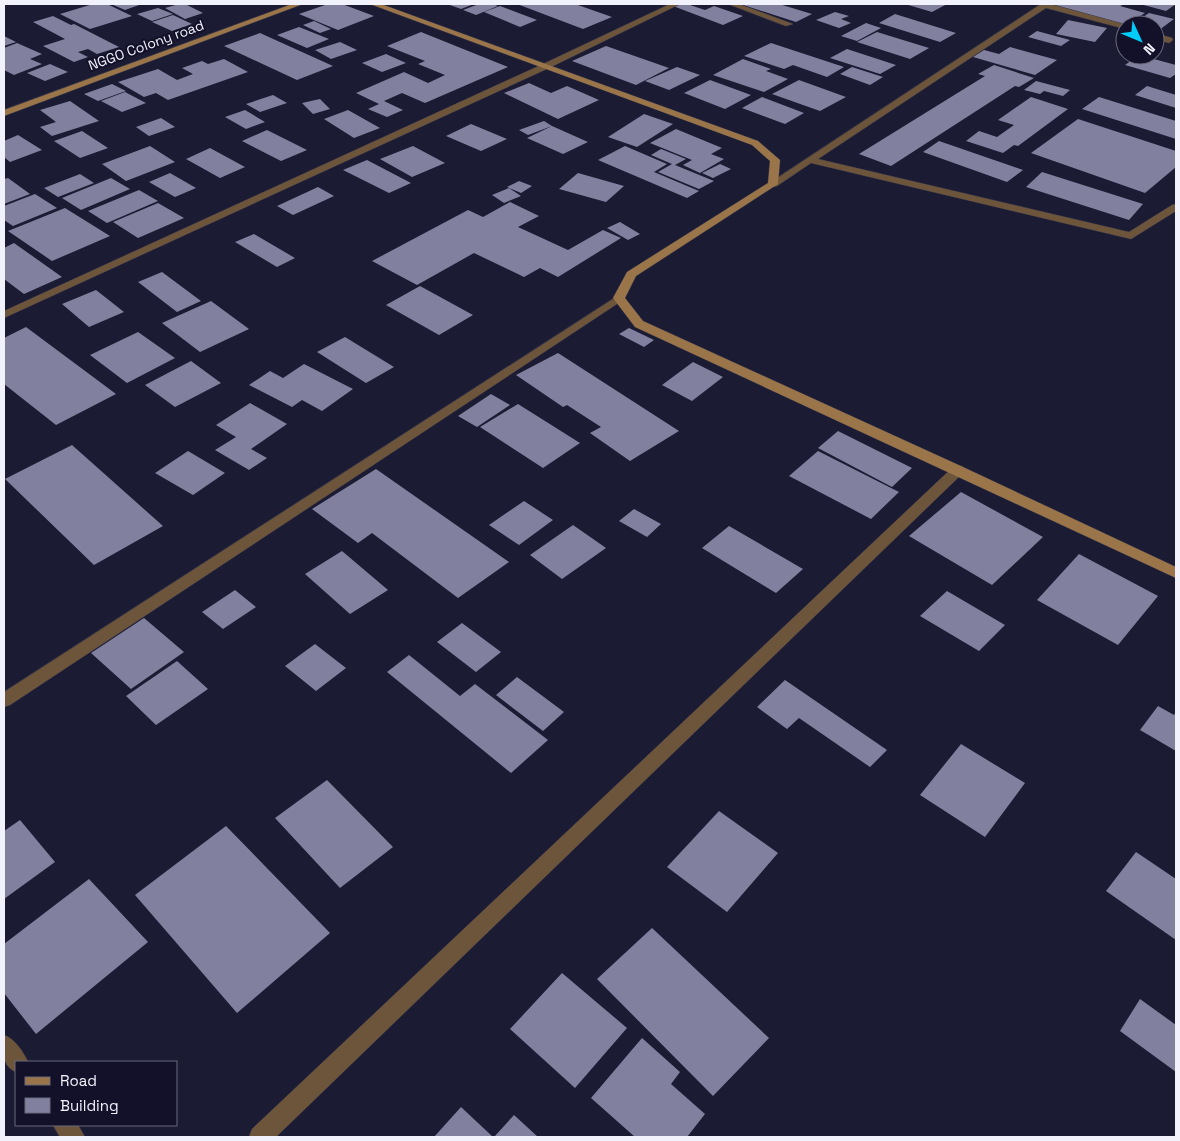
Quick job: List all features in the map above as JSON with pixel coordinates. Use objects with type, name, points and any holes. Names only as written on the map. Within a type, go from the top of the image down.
[{"type":"street","name":"NGGO Colony road","points":[[4,113],[299,4]]},
{"type":"street","points":[[374,4],[755,143],[775,160],[774,184]]},
{"type":"street","points":[[4,316],[676,4]]},
{"type":"street","points":[[732,4],[789,24]]},
{"type":"street","points":[[4,700],[619,298],[631,274],[774,184],[1046,4],[1115,24]]},
{"type":"street","points":[[1165,39],[1169,40]]},
{"type":"street","points":[[810,160],[1131,236],[1176,207]]},
{"type":"street","points":[[619,298],[639,324],[958,470],[1176,573]]},
{"type":"street","points":[[260,1137],[958,470]]},
{"type":"street","points":[[4,1045],[16,1061]]},
{"type":"street","points":[[65,1126],[74,1137]]},
{"type":"building","points":[[93,4],[107,4],[132,16],[90,29],[60,14]]},
{"type":"building","points":[[111,4],[142,4],[125,10]]},
{"type":"building","points":[[185,4],[203,13],[185,19],[165,8]]},
{"type":"building","points":[[328,4],[342,4],[374,16],[338,30],[299,14]]},
{"type":"building","points":[[447,4],[474,4],[461,9]]},
{"type":"building","points":[[479,4],[498,6],[476,15],[463,10]]},
{"type":"building","points":[[517,4],[575,4],[612,17],[583,29]]},
{"type":"building","points":[[687,4],[705,10],[714,6],[743,16],[723,25],[673,6]]},
{"type":"building","points":[[740,4],[779,4],[812,14],[796,22]]},
{"type":"building","points":[[905,4],[947,4],[932,12]]},
{"type":"building","points":[[1125,4],[1120,6],[1145,13],[1142,15],[1115,15],[1115,23],[1053,5]]},
{"type":"building","points":[[1140,4],[1176,4],[1166,11]]},
{"type":"building","points":[[500,6],[537,20],[520,27],[484,12]]},
{"type":"building","points":[[158,8],[173,14],[152,21],[137,14]]},
{"type":"building","points":[[835,12],[849,16],[841,19],[851,23],[839,28],[816,20]]},
{"type":"building","points":[[895,14],[956,33],[940,42],[879,23]]},
{"type":"building","points":[[173,15],[192,24],[172,31],[152,22]]},
{"type":"building","points":[[53,16],[71,25],[74,24],[119,47],[97,54],[88,49],[78,52],[88,57],[74,62],[43,46],[65,39],[33,22]]},
{"type":"building","points":[[1165,17],[1174,19],[1165,26]]},
{"type":"building","points":[[1068,20],[1107,28],[1095,42],[1056,34]]},
{"type":"building","points":[[314,21],[331,29],[320,33],[303,25]]},
{"type":"building","points":[[866,23],[881,28],[857,41],[841,36]]},
{"type":"building","points":[[299,27],[329,39],[307,48],[277,35]]},
{"type":"building","points":[[1037,31],[1070,40],[1061,46],[1028,37]]},
{"type":"building","points":[[421,32],[508,67],[425,103],[402,93],[384,101],[403,110],[387,117],[368,109],[379,104],[356,93],[404,72],[428,83],[445,75],[418,64],[425,61],[387,46]]},
{"type":"building","points":[[877,32],[929,48],[910,59],[857,42]]},
{"type":"building","points":[[260,33],[333,66],[297,80],[224,46]]},
{"type":"building","points":[[4,36],[16,42],[4,46]]},
{"type":"building","points":[[340,42],[357,50],[331,59],[315,50]]},
{"type":"building","points":[[17,43],[42,54],[30,59],[42,64],[14,75],[4,70],[4,48]]},
{"type":"building","points":[[771,43],[844,67],[827,77],[793,65],[784,69],[744,56]]},
{"type":"building","points":[[606,46],[669,68],[636,85],[572,61]]},
{"type":"building","points":[[1010,47],[1057,60],[1035,75],[973,57],[984,50],[999,54]]},
{"type":"building","points":[[847,49],[896,65],[880,74],[830,58]]},
{"type":"building","points":[[386,54],[406,63],[382,72],[362,63]]},
{"type":"building","points":[[224,59],[248,72],[168,100],[156,93],[144,97],[118,82],[158,69],[177,80],[193,74],[182,68],[202,61],[208,64]]},
{"type":"building","points":[[743,59],[771,69],[766,71],[788,79],[764,92],[713,75]]},
{"type":"building","points":[[1165,62],[1176,65],[1176,74],[1170,78],[1125,65],[1165,65]]},
{"type":"building","points":[[50,64],[68,72],[45,81],[27,73]]},
{"type":"building","points":[[994,65],[1034,78],[1019,87],[1015,86],[891,166],[859,154],[985,76],[978,74]]},
{"type":"building","points":[[677,67],[700,75],[669,90],[645,81]]},
{"type":"building","points":[[852,67],[883,77],[870,85],[840,74]]},
{"type":"building","points":[[710,80],[751,95],[725,109],[684,93]]},
{"type":"building","points":[[799,80],[846,97],[820,111],[772,94]]},
{"type":"building","points":[[1036,81],[1070,90],[1063,96],[1044,91],[1040,94],[1024,90]]},
{"type":"building","points":[[529,83],[551,93],[567,86],[599,100],[558,119],[504,93]]},
{"type":"building","points":[[112,84],[126,91],[98,101],[84,94]]},
{"type":"building","points":[[1147,86],[1176,95],[1176,108],[1135,95]]},
{"type":"building","points":[[125,92],[146,103],[122,112],[101,101]]},
{"type":"building","points":[[273,95],[287,103],[260,112],[246,104]]},
{"type":"building","points":[[762,97],[804,113],[785,124],[742,108]]},
{"type":"building","points":[[1031,97],[1068,109],[1018,146],[1014,145],[1003,153],[966,141],[979,131],[997,137],[1014,125],[998,120]]},
{"type":"building","points":[[1099,97],[1176,121],[1176,139],[1082,109]]},
{"type":"building","points":[[320,99],[330,109],[313,114],[302,103]]},
{"type":"building","points":[[70,101],[99,121],[52,136],[40,127],[56,122],[40,110]]},
{"type":"building","points":[[245,110],[265,122],[246,129],[225,117]]},
{"type":"building","points":[[348,110],[380,128],[354,138],[324,119]]},
{"type":"building","points":[[644,114],[673,124],[637,147],[608,137]]},
{"type":"building","points":[[161,118],[175,127],[149,136],[136,127]]},
{"type":"building","points":[[1078,119],[1176,151],[1176,167],[1145,193],[1031,153]]},
{"type":"building","points":[[544,121],[552,126],[528,135],[519,130]]},
{"type":"building","points":[[471,124],[507,139],[481,151],[446,136]]},
{"type":"building","points":[[552,126],[588,142],[563,154],[527,138]]},
{"type":"building","points":[[676,129],[722,148],[711,154],[724,159],[700,173],[683,165],[692,160],[650,143]]},
{"type":"building","points":[[267,130],[307,150],[281,161],[242,141]]},
{"type":"building","points":[[82,131],[108,148],[80,158],[54,141]]},
{"type":"building","points":[[18,135],[42,150],[10,162],[4,157],[4,141]]},
{"type":"building","points":[[939,141],[1023,170],[1007,182],[923,152]]},
{"type":"building","points":[[150,146],[175,162],[126,181],[102,164]]},
{"type":"building","points":[[413,146],[445,163],[412,177],[380,159]]},
{"type":"building","points":[[625,146],[667,164],[654,172],[699,191],[687,198],[598,160]]},
{"type":"building","points":[[210,148],[245,167],[220,178],[186,159]]},
{"type":"building","points":[[661,149],[686,159],[675,165],[714,181],[699,189],[658,172],[672,164],[651,155]]},
{"type":"building","points":[[367,160],[411,183],[389,193],[343,170]]},
{"type":"building","points":[[720,164],[731,169],[713,178],[702,173]]},
{"type":"building","points":[[1042,172],[1143,204],[1129,220],[1026,187]]},
{"type":"building","points":[[170,173],[196,188],[175,197],[149,182]]},
{"type":"building","points":[[578,173],[624,186],[606,202],[559,189]]},
{"type":"building","points":[[80,174],[94,183],[58,197],[44,188]]},
{"type":"building","points":[[8,178],[30,194],[4,204],[4,179]]},
{"type":"building","points":[[111,178],[130,189],[81,210],[62,198]]},
{"type":"building","points":[[519,181],[532,186],[521,193],[507,187]]},
{"type":"building","points":[[318,187],[334,196],[293,215],[277,206]]},
{"type":"building","points":[[509,188],[521,196],[504,203],[492,195]]},
{"type":"building","points":[[139,190],[158,201],[107,223],[88,211]]},
{"type":"building","points":[[35,194],[57,208],[13,226],[4,220],[4,206]]},
{"type":"building","points":[[510,202],[539,216],[518,227],[568,250],[603,230],[621,238],[558,277],[540,268],[524,277],[474,253],[417,285],[372,261],[468,210],[483,217]]},
{"type":"building","points":[[158,203],[184,218],[138,238],[113,222]]},
{"type":"building","points":[[65,208],[110,236],[52,261],[8,231]]},
{"type":"building","points":[[620,222],[640,234],[628,240],[607,228]]},
{"type":"building","points":[[254,234],[295,258],[277,267],[235,242]]},
{"type":"building","points":[[14,243],[62,277],[24,294],[4,279],[4,248]]},
{"type":"building","points":[[162,272],[201,301],[177,312],[138,282]]},
{"type":"building","points":[[420,286],[473,315],[439,335],[386,305]]},
{"type":"building","points":[[96,290],[124,312],[89,327],[62,304]]},
{"type":"building","points":[[211,301],[249,329],[200,352],[162,323]]},
{"type":"building","points":[[26,327],[116,394],[56,425],[4,384],[4,338]]},
{"type":"building","points":[[629,328],[654,340],[644,347],[619,334]]},
{"type":"building","points":[[138,332],[175,358],[127,383],[90,355]]},
{"type":"building","points":[[345,337],[394,367],[366,383],[317,352]]},
{"type":"building","points":[[558,353],[679,431],[630,461],[590,433],[601,427],[567,405],[563,407],[516,375]]},
{"type":"building","points":[[191,361],[221,383],[175,407],[145,385]]},
{"type":"building","points":[[693,362],[723,377],[692,401],[662,385]]},
{"type":"building","points":[[304,364],[353,389],[322,411],[302,400],[292,407],[249,385],[270,371],[283,378]]},
{"type":"building","points":[[491,394],[510,405],[477,427],[458,416]]},
{"type":"building","points":[[250,403],[287,424],[251,449],[267,458],[249,470],[215,450],[236,437],[216,425]]},
{"type":"building","points":[[518,404],[580,443],[543,468],[480,427]]},
{"type":"building","points":[[838,431],[912,468],[892,487],[818,448]]},
{"type":"building","points":[[72,445],[163,526],[94,565],[5,479]]},
{"type":"building","points":[[188,451],[225,473],[193,495],[155,473]]},
{"type":"building","points":[[818,451],[899,492],[871,519],[789,476]]},
{"type":"building","points":[[376,469],[509,562],[458,598],[372,533],[358,543],[312,509]]},
{"type":"building","points":[[961,492],[1043,537],[992,585],[909,536]]},
{"type":"building","points":[[524,501],[553,520],[519,545],[489,525]]},
{"type":"building","points":[[634,509],[661,524],[647,537],[619,521]]},
{"type":"building","points":[[573,525],[606,548],[562,579],[530,555]]},
{"type":"building","points":[[729,526],[803,569],[776,593],[702,548]]},
{"type":"building","points":[[342,551],[388,590],[350,614],[305,574]]},
{"type":"building","points":[[1079,554],[1158,596],[1118,645],[1037,600]]},
{"type":"building","points":[[235,590],[256,607],[223,629],[202,612]]},
{"type":"building","points":[[947,591],[1005,625],[979,651],[920,616]]},
{"type":"building","points":[[144,618],[184,652],[131,689],[91,653]]},
{"type":"building","points":[[462,623],[501,652],[476,672],[437,642]]},
{"type":"building","points":[[315,644],[346,668],[316,691],[285,666]]},
{"type":"building","points":[[409,655],[460,696],[475,684],[548,740],[511,773],[387,672]]},
{"type":"building","points":[[177,661],[208,689],[156,725],[126,696]]},
{"type":"building","points":[[517,677],[564,712],[543,731],[496,695]]},
{"type":"building","points":[[785,680],[887,750],[870,767],[799,718],[787,729],[757,707]]},
{"type":"building","points":[[1158,706],[1174,715],[1176,711],[1176,751],[1140,730]]},
{"type":"building","points":[[961,744],[1025,783],[985,837],[920,795]]},
{"type":"building","points":[[327,780],[393,847],[340,888],[275,818]]},
{"type":"building","points":[[719,811],[778,853],[727,912],[667,867]]},
{"type":"building","points":[[20,820],[55,862],[4,899],[4,831]]},
{"type":"building","points":[[226,826],[330,933],[237,1013],[135,895]]},
{"type":"building","points":[[1136,852],[1176,879],[1176,940],[1106,891]]},
{"type":"building","points":[[89,879],[148,942],[36,1034],[4,993],[4,944]]},
{"type":"building","points":[[652,928],[769,1038],[713,1096],[597,979]]},
{"type":"building","points":[[562,973],[627,1028],[575,1088],[510,1029]]},
{"type":"building","points":[[1140,999],[1176,1025],[1176,1072],[1120,1031]]},
{"type":"building","points":[[642,1038],[680,1072],[671,1084],[705,1114],[687,1137],[635,1137],[591,1098]]},
{"type":"building","points":[[461,1107],[493,1137],[434,1137]]},
{"type":"building","points":[[514,1115],[538,1137],[494,1137]]}]
